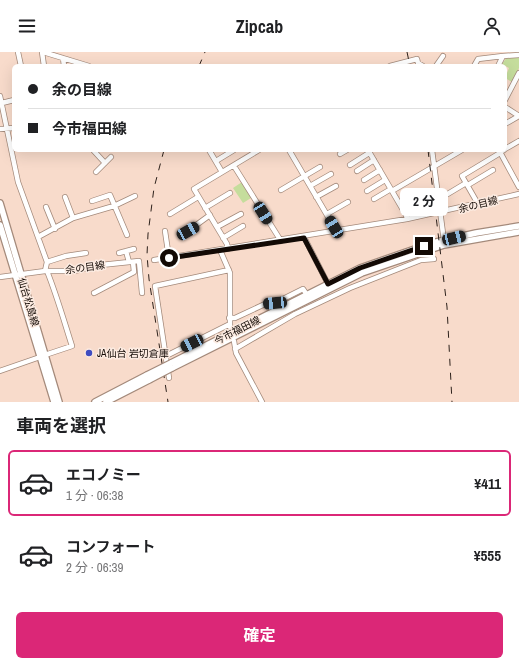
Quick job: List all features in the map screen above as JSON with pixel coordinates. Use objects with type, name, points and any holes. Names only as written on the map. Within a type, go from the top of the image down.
[{"type":"main road","name":"仙台松島線","points":[[0,203],[18,275]]},
{"type":"main road","name":"仙台松島線","points":[[0,225],[18,275],[59,402]]},
{"type":"main road","name":"今市福田線","points":[[106,402],[148,378],[360,268],[444,240],[519,226]]},
{"type":"main road","name":"今市福田線","points":[[171,366],[369,270],[444,245],[519,232]]},
{"type":"main road","name":"仙台松島線","points":[[43,356],[54,402]]},
{"type":"main road","name":"今市福田線","points":[[95,402],[148,378]]},
{"type":"street","points":[[18,52],[21,64]]},
{"type":"street","points":[[44,64],[42,52],[82,64]]},
{"type":"street","points":[[475,64],[478,59],[519,55]]},
{"type":"street","points":[[437,64],[443,56]]},
{"type":"street","points":[[499,64],[503,56]]},
{"type":"street","points":[[63,58],[63,64]]},
{"type":"street","points":[[401,64],[417,59],[418,64]]},
{"type":"street","points":[[507,97],[517,81],[519,73]]},
{"type":"street","points":[[0,96],[18,182],[47,262],[46,271],[61,307],[62,315],[72,346],[0,371]]},
{"type":"street","points":[[2,103],[12,100]]},
{"type":"street","points":[[507,108],[519,116],[507,123]]},
{"type":"street","points":[[0,129],[6,127],[12,128]]},
{"type":"street","points":[[507,148],[519,141]]},
{"type":"street","points":[[95,152],[105,163]]},
{"type":"street","points":[[210,152],[222,172]]},
{"type":"street","points":[[216,161],[231,152]]},
{"type":"street","points":[[227,247],[194,189],[256,152]]},
{"type":"street","points":[[290,152],[335,230]]},
{"type":"street","points":[[340,154],[344,152]]},
{"type":"street","points":[[350,165],[367,152]]},
{"type":"street","points":[[369,152],[392,190],[406,217]]},
{"type":"street","points":[[432,152],[444,240]]},
{"type":"street","points":[[374,199],[459,152]]},
{"type":"street","points":[[478,204],[462,176],[501,152]]},
{"type":"street","points":[[503,152],[519,187]]},
{"type":"street","points":[[96,172],[111,157]]},
{"type":"street","points":[[357,171],[374,160]]},
{"type":"street","points":[[234,166],[280,239]]},
{"type":"street","points":[[281,190],[320,167]]},
{"type":"street","points":[[364,180],[380,170]]},
{"type":"street","points":[[446,195],[493,170]]},
{"type":"street","points":[[310,186],[331,174]]},
{"type":"street","points":[[367,191],[385,180]]},
{"type":"street","points":[[316,197],[336,186]]},
{"type":"street","points":[[205,208],[230,193]]},
{"type":"street","name":"余の目線","points":[[154,260],[280,239],[304,238],[335,230],[406,217],[440,213],[519,194]]},
{"type":"street","points":[[92,201],[110,195],[127,235]]},
{"type":"street","points":[[38,237],[73,218],[114,206],[135,196]]},
{"type":"street","points":[[65,197],[73,218]]},
{"type":"street","points":[[170,214],[198,197]]},
{"type":"street","points":[[327,214],[348,202]]},
{"type":"street","points":[[46,206],[55,229]]},
{"type":"street","points":[[217,227],[240,214]]},
{"type":"street","points":[[188,231],[210,215]]},
{"type":"street","points":[[223,238],[244,226]]},
{"type":"street","points":[[165,231],[169,258]]},
{"type":"street","points":[[304,238],[328,284]]},
{"type":"street","points":[[119,253],[134,249]]},
{"type":"street","points":[[94,293],[134,272],[126,250]]},
{"type":"street","points":[[166,356],[230,326],[229,270],[220,250]]},
{"type":"street","points":[[47,262],[66,256],[86,253]]},
{"type":"street","points":[[235,349],[295,314],[350,288],[421,260],[434,259]]},
{"type":"street","points":[[131,262],[139,261],[142,293]]},
{"type":"street","name":"余の目線","points":[[0,277],[46,271],[74,271],[101,265],[131,262]]},
{"type":"street","points":[[169,378],[155,286],[229,270]]},
{"type":"street","points":[[229,318],[235,318],[265,304],[275,303],[303,289],[307,295]]},
{"type":"street","points":[[234,342],[235,349],[262,402]]},
{"type":"green space","points":[[507,57],[519,57],[519,68],[512,82],[507,79],[509,68],[507,67],[507,64],[502,64]]},
{"type":"green space","points":[[242,182],[251,198],[243,203],[233,188]]},
{"type":"railway","points":[[200,64],[205,52]]},
{"type":"railway","points":[[407,52],[410,64]]},
{"type":"railway","points":[[163,152],[154,188],[147,255],[149,279],[168,402]]},
{"type":"railway","points":[[428,152],[447,307],[452,402]]},
{"type":"place","name":"JA仙台 岩切倉庫","points":[[89,353]]},
{"type":"route","points":[[169,258],[304,238],[328,284],[360,268],[424,246]]}]
